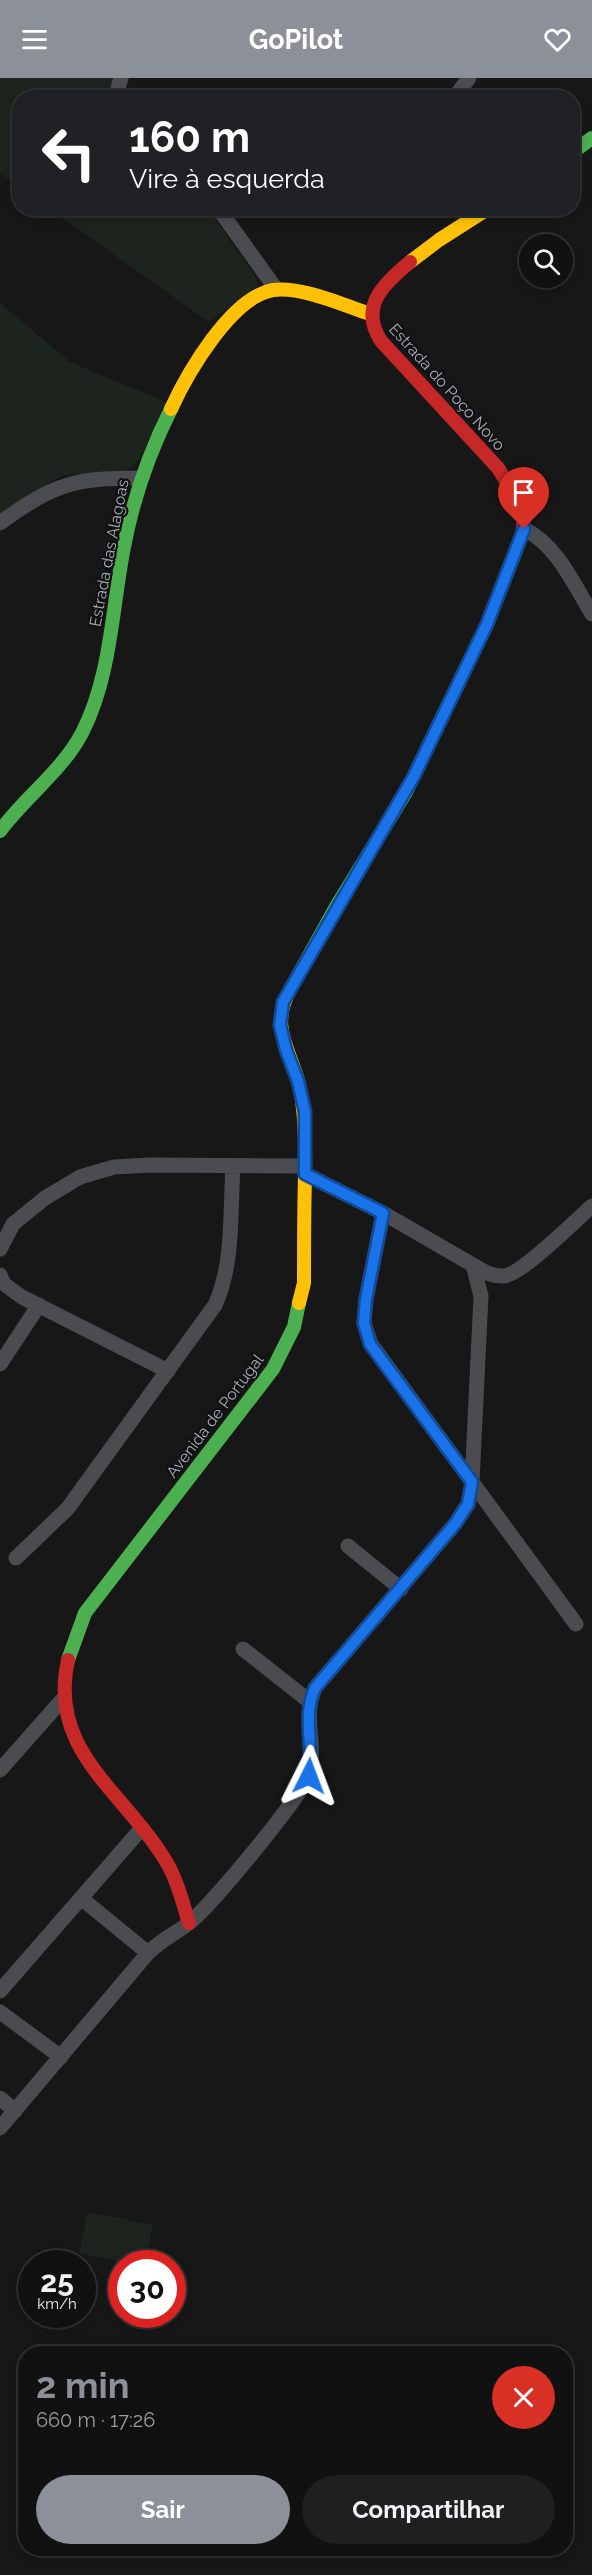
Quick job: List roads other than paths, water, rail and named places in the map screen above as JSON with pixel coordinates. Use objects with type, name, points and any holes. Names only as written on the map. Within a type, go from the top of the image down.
[{"type":"street","points":[[224,216],[276,290],[324,298],[370,314]]},
{"type":"street","name":"Estrada do Poço Novo","points":[[477,216],[401,269],[375,300],[370,314],[373,329],[381,341],[498,468],[519,502],[524,529]]},
{"type":"street","name":"Estrada das Alagoas","points":[[0,831],[71,750],[88,719],[100,681],[128,527],[140,478],[167,416],[198,355],[224,325],[258,294],[276,290]]},
{"type":"street","points":[[0,523],[30,501],[57,487],[90,479],[140,478]]},
{"type":"street","points":[[524,529],[538,536],[554,553],[592,614]]},
{"type":"street","name":"Avenida de Portugal","points":[[189,1923],[165,1859],[81,1750],[68,1726],[62,1700],[63,1672],[71,1642],[85,1613],[273,1370],[294,1327],[304,1283],[305,1112],[298,1081],[286,1050],[280,1025],[283,1002],[416,773],[487,624],[524,529]]},
{"type":"street","points":[[16,1558],[68,1508],[215,1305],[223,1288],[233,1166]]},
{"type":"street","points":[[0,1249],[13,1224],[45,1198],[80,1177],[114,1167],[233,1166],[305,1170],[495,1276],[507,1276],[521,1269],[592,1206]]},
{"type":"street","points":[[383,1213],[366,1299],[364,1323],[370,1344],[576,1624]]},
{"type":"street","points":[[0,2128],[148,1953],[163,1938],[189,1923],[257,1846],[309,1776],[311,1763],[309,1701],[315,1688],[401,1589],[455,1524],[468,1504],[472,1482],[481,1296],[473,1265]]},
{"type":"street","points":[[0,1275],[4,1284],[22,1297],[168,1371]]},
{"type":"street","points":[[0,1364],[39,1305]]},
{"type":"street","points":[[348,1546],[401,1589]]},
{"type":"street","points":[[243,1648],[309,1701]]},
{"type":"street","points":[[0,1770],[62,1700]]},
{"type":"street","points":[[0,1991],[142,1828]]},
{"type":"street","points":[[81,1898],[148,1953]]},
{"type":"street","points":[[0,2013],[61,2057]]},
{"type":"street","points":[[0,2098],[15,2111]]}]
